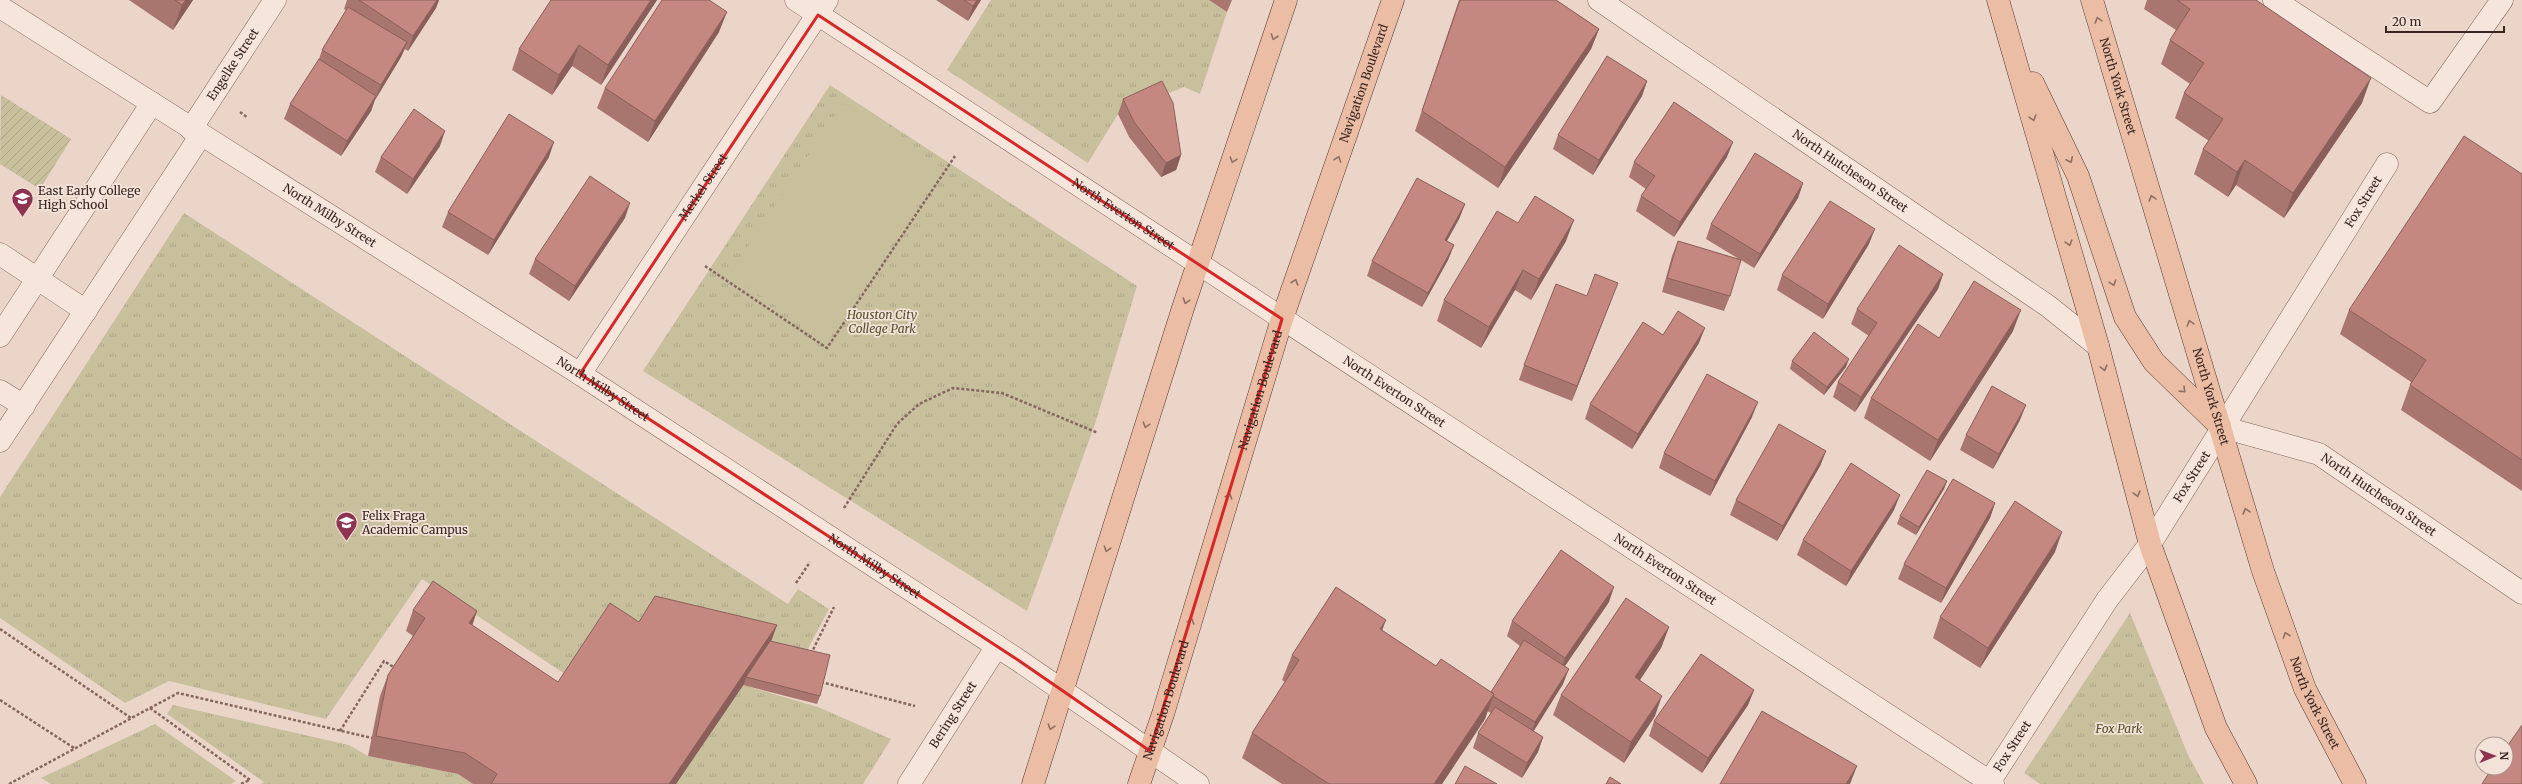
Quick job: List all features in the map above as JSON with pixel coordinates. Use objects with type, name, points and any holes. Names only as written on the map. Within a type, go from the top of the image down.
[{"type":"main road","points":[[1033,784],[1198,264],[1286,0]]},
{"type":"main road","name":"Navigation Boulevard","points":[[1139,784],[1282,319],[1393,0]]},
{"type":"main road","points":[[1998,0],[2098,346],[2150,544],[2216,728],[2246,784]]},
{"type":"main road","name":"North York Street","points":[[2092,0],[2222,427],[2263,570],[2305,690],[2355,784]]},
{"type":"main road","points":[[2005,24],[2078,176],[2125,317],[2154,362],[2222,427]]},
{"type":"street","name":"Engelke Street","points":[[0,441],[86,311],[275,0]]},
{"type":"street","name":"North Everton Street","points":[[796,0],[823,7],[1198,264],[1990,783]]},
{"type":"street","name":"North Hutcheson Street","points":[[1599,0],[2048,306],[2098,346]]},
{"type":"street","points":[[2274,0],[2430,102],[2502,0]]},
{"type":"street","name":"North Milby Street","points":[[0,7],[580,374],[1062,689],[1198,784]]},
{"type":"street","name":"Merkel Street","points":[[580,374],[823,7]]},
{"type":"street","points":[[0,336],[152,103]]},
{"type":"street","name":"Fox Street","points":[[1990,783],[2107,600],[2150,544],[2387,164]]},
{"type":"street","points":[[0,254],[86,311]]},
{"type":"street","points":[[0,391],[24,406]]},
{"type":"street","name":"North Hutcheson Street","points":[[2222,427],[2319,454],[2522,593]]},
{"type":"street","name":"Bering Street","points":[[909,784],[997,646]]},
{"type":"path","points":[[705,266],[827,348],[955,156]]},
{"type":"path","points":[[842,512],[897,424],[919,404],[953,388],[1002,393],[1098,433]]},
{"type":"path","points":[[796,583],[813,556]]},
{"type":"path","points":[[810,656],[834,608]]},
{"type":"path","points":[[0,629],[131,718]]},
{"type":"path","points":[[340,731],[384,661],[397,670]]},
{"type":"path","points":[[815,680],[915,706]]},
{"type":"path","points":[[9,784],[178,693],[372,738]]},
{"type":"path","points":[[0,700],[74,748]]},
{"type":"path","points":[[150,708],[250,780],[241,784]]},
{"type":"highlighted area","points":[[818,15],[1282,319],[1150,751],[1018,660],[580,374]]},
{"type":"green space","points":[[991,0],[1209,0],[1227,12],[1200,94],[1184,87],[1118,114],[1088,163],[947,70]]},
{"type":"green space","name":"Houston City College Park","points":[[830,85],[1137,286],[1095,424],[1027,611],[643,371]]},
{"type":"green space","points":[[1,95],[71,139],[40,189],[0,164]]},
{"type":"green space","points":[[844,102],[942,168],[828,340],[729,275]]},
{"type":"green space","name":"Felix Fraga Academic Campus","points":[[184,213],[788,604],[798,589],[829,609],[803,658],[568,676],[422,579],[326,719],[169,681],[125,703],[0,618],[0,497]]},
{"type":"green space","name":"Fox Park","points":[[2130,613],[2188,755],[2204,784],[2040,784],[2024,773]]},
{"type":"green space","points":[[743,685],[818,707],[891,739],[863,784],[676,784]]},
{"type":"green space","points":[[173,705],[349,745],[368,756],[458,774],[473,784],[261,784],[264,782],[167,714]]},
{"type":"green space","points":[[155,724],[236,781],[231,784],[51,784],[41,778]]},
{"type":"building","points":[[175,0],[186,0],[182,5]]},
{"type":"building","points":[[359,0],[437,0],[413,36]]},
{"type":"building","points":[[551,0],[651,0],[608,65],[579,45],[559,75],[519,49]]},
{"type":"building","points":[[662,0],[709,0],[727,12],[655,121],[605,88]]},
{"type":"building","points":[[964,0],[977,0],[973,6]]},
{"type":"building","points":[[1460,0],[1556,0],[1599,29],[1505,167],[1422,111]]},
{"type":"building","points":[[2177,0],[2256,0],[2371,78],[2293,193],[2245,160],[2237,172],[2203,149],[2223,119],[2184,93],[2204,63],[2170,40],[2190,9]]},
{"type":"building","points":[[348,7],[407,42],[381,85],[322,50]]},
{"type":"building","points":[[1607,56],[1647,81],[1599,160],[1558,135]]},
{"type":"building","points":[[319,59],[376,96],[347,141],[290,104]]},
{"type":"building","points":[[1162,81],[1173,103],[1181,155],[1166,163],[1134,122],[1123,99]]},
{"type":"building","points":[[1674,102],[1733,142],[1680,222],[1641,196],[1655,176],[1634,162]]},
{"type":"building","points":[[414,109],[445,131],[413,179],[381,157]]},
{"type":"building","points":[[509,114],[554,142],[494,240],[448,212]]},
{"type":"building","points":[[2464,136],[2522,174],[2522,460],[2410,385],[2426,360],[2349,310]]},
{"type":"building","points":[[1755,153],[1803,183],[1760,254],[1711,224]]},
{"type":"building","points":[[590,176],[630,203],[575,286],[535,259]]},
{"type":"building","points":[[1417,178],[1465,204],[1445,240],[1454,245],[1428,293],[1372,261]]},
{"type":"building","points":[[1535,196],[1574,220],[1539,279],[1523,270],[1489,327],[1444,300],[1497,211],[1518,223]]},
{"type":"building","points":[[1830,201],[1875,229],[1828,304],[1782,275]]},
{"type":"building","points":[[1678,241],[1741,260],[1730,296],[1667,278]]},
{"type":"building","points":[[1899,245],[1943,274],[1861,397],[1838,382],[1877,323],[1857,309]]},
{"type":"building","points":[[1595,274],[1618,283],[1577,386],[1524,365],[1556,284],[1587,296]]},
{"type":"building","points":[[1974,281],[2021,310],[1938,440],[1871,398],[1918,324],[1939,338]]},
{"type":"building","points":[[1678,311],[1705,328],[1638,434],[1590,404],[1643,322],[1663,335]]},
{"type":"building","points":[[1814,332],[1849,359],[1827,387],[1792,361]]},
{"type":"building","points":[[1707,374],[1758,402],[1715,481],[1664,453]]},
{"type":"building","points":[[1992,386],[2026,405],[1999,454],[1966,435]]},
{"type":"building","points":[[1779,424],[1826,451],[1783,526],[1736,500]]},
{"type":"building","points":[[1851,463],[1900,495],[1851,571],[1803,540]]},
{"type":"building","points":[[1927,470],[1947,481],[1919,527],[1900,516]]},
{"type":"building","points":[[1953,479],[1995,503],[1946,588],[1904,564]]},
{"type":"building","points":[[2015,501],[2062,532],[1988,648],[1940,617]]},
{"type":"building","points":[[1561,550],[1614,587],[1565,658],[1512,621]]},
{"type":"building","points":[[433,581],[477,611],[469,623],[558,682],[610,603],[639,622],[655,596],[777,625],[669,784],[491,784],[497,774],[465,753],[376,736],[388,675],[425,618],[413,610]]},
{"type":"building","points":[[1336,587],[1386,620],[1380,629],[1436,666],[1441,659],[1494,694],[1434,784],[1329,784],[1252,733],[1299,660],[1292,655]]},
{"type":"building","points":[[1626,598],[1669,627],[1635,677],[1662,696],[1631,742],[1561,695]]},
{"type":"building","points":[[1524,640],[1569,669],[1535,722],[1493,696],[1494,694],[1491,692]]},
{"type":"building","points":[[770,641],[830,655],[820,696],[746,677]]},
{"type":"building","points":[[1701,654],[1754,690],[1708,758],[1654,721]]},
{"type":"building","points":[[1495,707],[1543,737],[1527,763],[1478,733]]},
{"type":"building","points":[[1762,711],[1857,766],[1846,784],[1720,784]]},
{"type":"building","points":[[2522,725],[2522,784],[2482,784],[2487,776],[2514,776],[2514,736]]},
{"type":"building","points":[[1465,766],[1497,784],[1455,784]]},
{"type":"building","points":[[1610,777],[1621,784],[1606,784]]},
{"type":"place","name":"East Early College High School","points":[[23,218]]},
{"type":"place","name":"Felix Fraga Academic Campus","points":[[347,542]]}]
